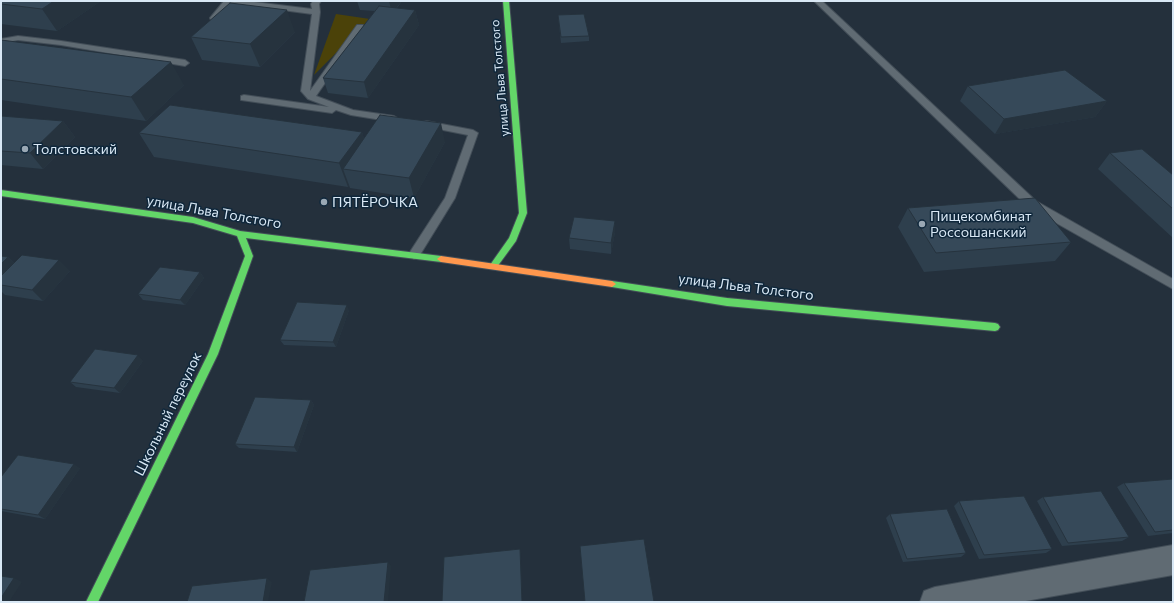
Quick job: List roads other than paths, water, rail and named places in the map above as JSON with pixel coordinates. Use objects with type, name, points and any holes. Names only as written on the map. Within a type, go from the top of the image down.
[{"type":"street","name":"улица Льва Толстого","points":[[494,265],[513,239],[523,213],[506,1]]},
{"type":"street","name":"улица Льва Толстого","points":[[1,194],[193,220],[240,234],[494,265],[727,302],[996,327]]},
{"type":"street","name":"Школьный переулок","points":[[92,602],[213,354],[243,276],[249,256],[240,234]]},
{"type":"street","points":[[935,602],[1173,560]]},
{"type":"lane","points":[[214,18],[228,1],[316,12]]},
{"type":"lane","points":[[317,1],[315,4],[316,12],[304,91],[311,97],[351,112]]},
{"type":"lane","points":[[818,1],[1032,204],[1173,285]]},
{"type":"lane","points":[[311,97],[360,27]]},
{"type":"lane","points":[[1,41],[18,38],[54,42],[185,63]]},
{"type":"lane","points":[[244,98],[401,120]]},
{"type":"lane","points":[[414,255],[450,198],[474,133],[415,122]]},
{"type":"place","name":"Толстовский","points":[[25,149]]},
{"type":"place","name":"ПЯТЁРОЧКА","points":[[324,202]]},
{"type":"place","name":"Пищекомбинат Россошанский","points":[[922,224]]}]
